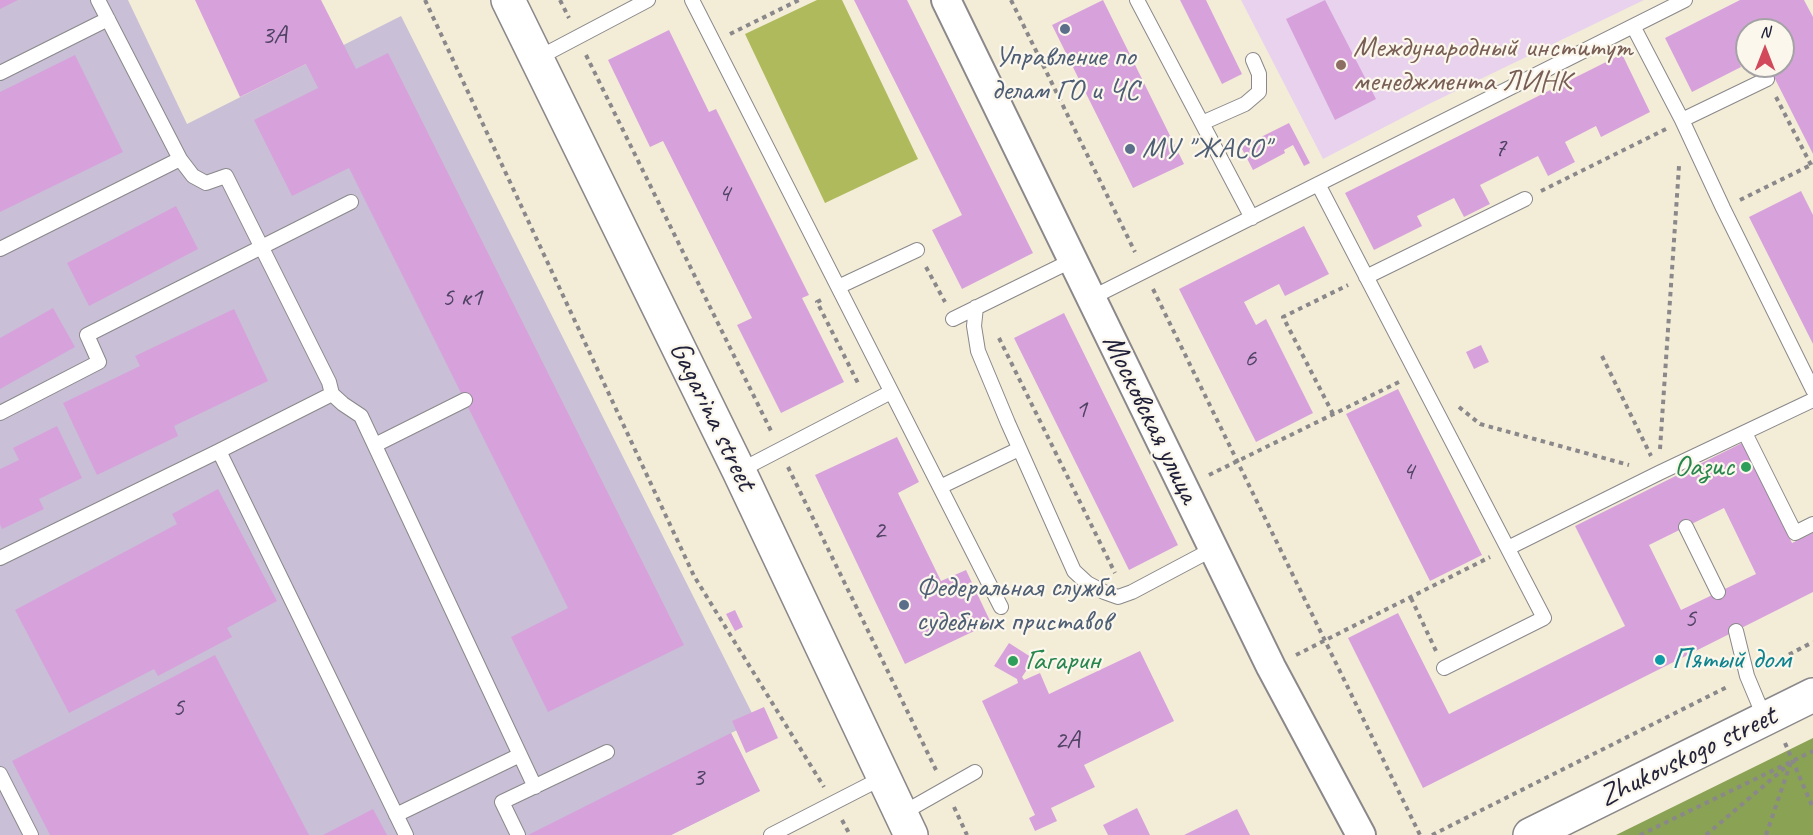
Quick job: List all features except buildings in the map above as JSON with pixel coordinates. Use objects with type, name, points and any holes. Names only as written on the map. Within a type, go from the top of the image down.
[{"type":"main road","name":"Gagarina street","points":[[508,0],[739,471],[906,824]]},
{"type":"main road","name":"Zhukovskogo street","points":[[1530,835],[1813,695]]},
{"type":"street","name":"Московская улица","points":[[946,0],[1271,667],[1360,835]]},
{"type":"lane","points":[[98,0],[180,159],[193,176],[206,183],[226,176],[329,382],[332,394],[361,416],[535,787]]},
{"type":"lane","points":[[538,58],[648,0]]},
{"type":"lane","points":[[692,0],[1001,607]]},
{"type":"lane","points":[[1137,0],[1252,218]]},
{"type":"lane","points":[[1091,298],[1685,0]]},
{"type":"lane","points":[[0,73],[108,19]]},
{"type":"lane","points":[[1633,26],[1682,120],[1813,390]]},
{"type":"lane","points":[[1202,123],[1245,104],[1259,92],[1259,74],[1253,60]]},
{"type":"lane","points":[[1682,120],[1767,79]]},
{"type":"lane","points":[[0,249],[180,159]]},
{"type":"lane","points":[[1318,184],[1544,618],[1444,668]]},
{"type":"lane","points":[[1366,277],[1525,199]]},
{"type":"lane","points":[[0,413],[99,362],[87,335],[351,202]]},
{"type":"lane","points":[[838,287],[917,250]]},
{"type":"lane","points":[[953,319],[1073,260]]},
{"type":"lane","points":[[979,306],[974,326],[978,351],[1074,571],[1087,583],[1118,597],[1132,592],[1213,549]]},
{"type":"lane","points":[[739,471],[891,392]]},
{"type":"lane","points":[[0,558],[332,394]]},
{"type":"lane","points":[[375,445],[465,400]]},
{"type":"lane","points":[[1508,548],[1661,477],[1813,400]]},
{"type":"lane","points":[[1745,433],[1795,533],[1813,524]]},
{"type":"lane","points":[[940,487],[1019,449]]},
{"type":"lane","points":[[219,451],[406,835]]},
{"type":"lane","points":[[1686,527],[1718,592]]},
{"type":"lane","points":[[1736,631],[1747,676],[1770,717]]},
{"type":"lane","points":[[518,835],[502,802],[607,752]]},
{"type":"lane","points":[[396,815],[520,755]]},
{"type":"lane","points":[[906,824],[945,789],[975,772]]},
{"type":"lane","points":[[0,774],[31,835]]},
{"type":"lane","points":[[771,835],[885,777]]},
{"type":"path","points":[[425,0],[694,576],[833,803],[849,835]]},
{"type":"path","points":[[560,0],[967,835]]},
{"type":"path","points":[[714,42],[799,0]]},
{"type":"path","points":[[1011,0],[1420,835]]},
{"type":"path","points":[[1723,208],[1812,165],[1767,79]]},
{"type":"path","points":[[1525,199],[1682,120]]},
{"type":"path","points":[[1661,477],[1682,120]]},
{"type":"path","points":[[917,250],[953,319]]},
{"type":"path","points":[[1333,414],[1283,317],[1366,277]]},
{"type":"path","points":[[824,298],[817,302],[862,391]]},
{"type":"path","points":[[979,306],[1116,575]]},
{"type":"path","points":[[1602,356],[1661,477]]},
{"type":"path","points":[[1183,487],[1417,374]]},
{"type":"path","points":[[1453,402],[1480,424],[1661,477]]},
{"type":"path","points":[[1271,667],[1325,642],[1508,548]]},
{"type":"path","points":[[1411,598],[1444,668]]},
{"type":"path","points":[[1432,835],[1813,642]]},
{"type":"path","points":[[1770,717],[1813,808]]},
{"type":"path","points":[[1640,835],[1813,751]]},
{"type":"path","points":[[1706,835],[1792,761]]},
{"type":"path","points":[[1766,835],[1792,761]]},
{"type":"shaded area","points":[[0,0],[128,0],[187,124],[401,16],[756,721],[731,733],[760,791],[671,835],[0,835]]},
{"type":"shaded area","points":[[1241,0],[1644,0],[1429,104],[1323,159]]},
{"type":"green space","points":[[817,0],[842,0],[918,159],[825,203],[745,34]]},
{"type":"green space","points":[[1813,738],[1813,835],[1616,835]]},
{"type":"place","name":"Управление по делам ГО и ЧС","points":[[1065,29]]},
{"type":"place","name":"Международный институт менеджмента ЛИНК","points":[[1341,65]]},
{"type":"place","name":"МУ \"ЖАСО\"","points":[[1130,149]]},
{"type":"place","name":"Оазис","points":[[1746,467]]},
{"type":"place","name":"Федеральная служба судебных приставов","points":[[904,605]]},
{"type":"place","name":"Пятый дом","points":[[1660,660]]},
{"type":"place","name":"Гагарин","points":[[1013,661]]}]
